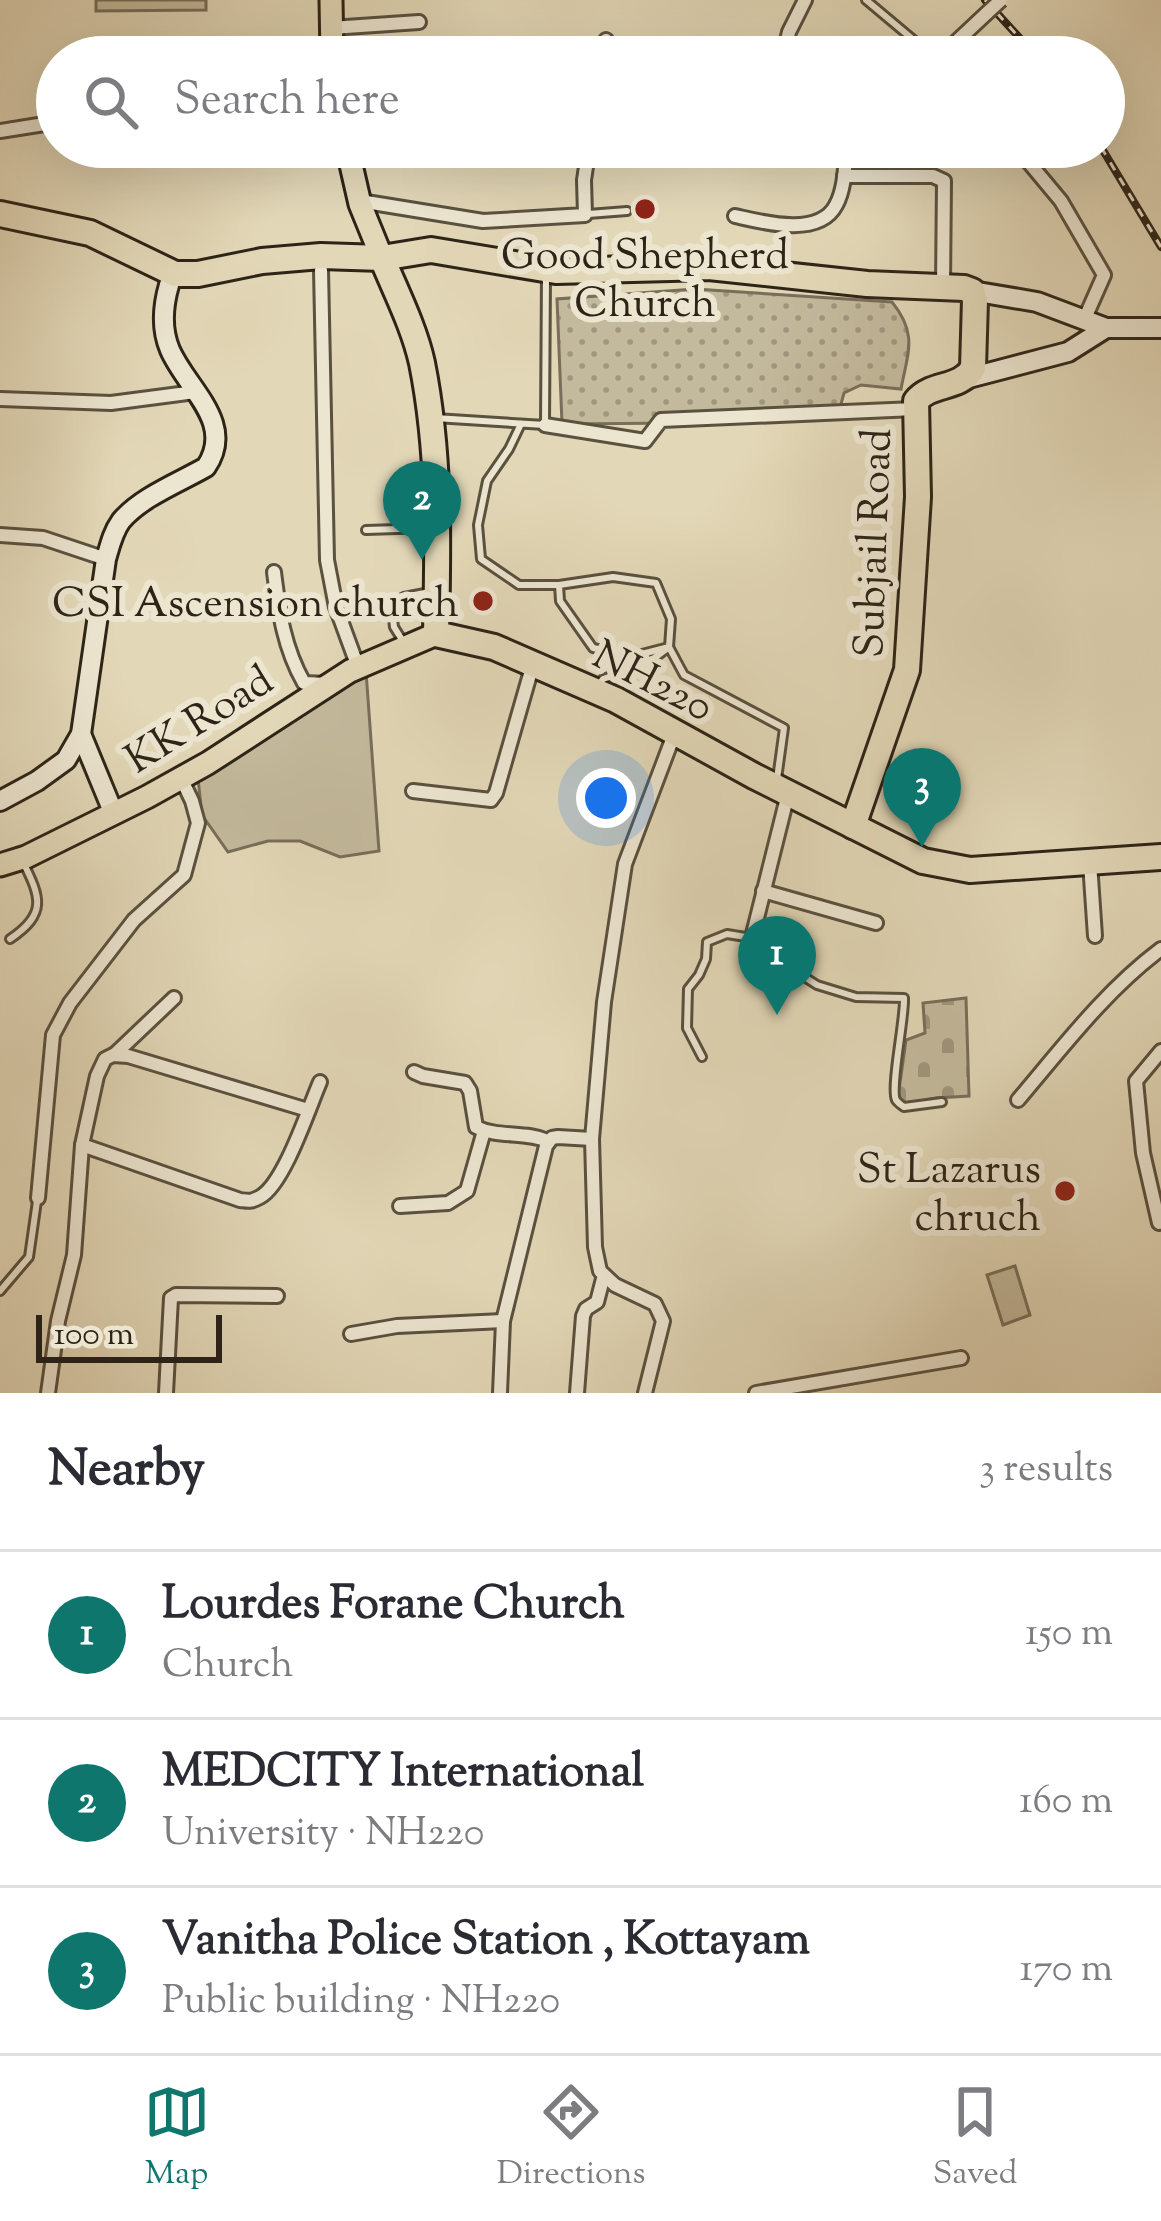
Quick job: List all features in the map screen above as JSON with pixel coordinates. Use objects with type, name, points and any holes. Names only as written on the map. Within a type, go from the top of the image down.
[{"type":"highway","points":[[0,214],[90,233],[171,281],[262,262],[382,258],[430,250],[546,270],[709,267],[867,284],[964,288],[972,291],[973,368],[965,379]]},
{"type":"highway","points":[[0,227],[82,246],[171,281],[202,288],[254,277],[356,269],[382,258]]},
{"type":"highway","points":[[382,258],[421,359],[431,418],[439,528],[436,634]]},
{"type":"highway","name":"Subjail Road","points":[[853,826],[907,670],[918,497],[915,409],[919,395],[927,390],[965,379]]},
{"type":"highway","name":"NH220","points":[[436,634],[494,647],[595,690],[908,855],[954,868],[1161,857]]},
{"type":"main road","points":[[331,0],[332,36]]},
{"type":"main road","points":[[351,168],[382,258]]},
{"type":"main road","points":[[344,257],[359,202]]},
{"type":"main road","points":[[0,801],[66,760],[81,734],[106,559],[120,522],[206,467],[213,457],[214,417],[166,338],[164,302],[171,281]]},
{"type":"main road","points":[[972,291],[1024,299],[1114,328],[1161,328]]},
{"type":"main road","points":[[965,379],[1068,352],[1114,328]]},
{"type":"main road","name":"KK Road","points":[[10,862],[181,778],[358,667],[436,634]]},
{"type":"main road","points":[[81,734],[114,814]]},
{"type":"street","points":[[788,36],[806,0]]},
{"type":"street","points":[[961,36],[1001,0]]},
{"type":"street","points":[[332,28],[419,22]]},
{"type":"street","points":[[0,131],[36,125]]},
{"type":"street","points":[[359,202],[483,221],[585,215],[586,168]]},
{"type":"street","points":[[735,215],[775,225],[806,224],[830,214],[838,203],[845,168]]},
{"type":"street","points":[[1034,168],[1061,201],[1104,274],[1085,318]]},
{"type":"street","points":[[844,176],[933,176],[944,181],[943,287]]},
{"type":"street","points":[[321,270],[327,560],[336,607],[358,667]]},
{"type":"street","points":[[0,400],[111,403],[195,392]]},
{"type":"street","points":[[545,425],[645,441],[661,421],[915,409]]},
{"type":"street","points":[[0,535],[43,538],[106,559]]},
{"type":"street","points":[[274,572],[281,627],[293,662],[304,682],[329,684]]},
{"type":"street","points":[[413,791],[491,800],[533,663]]},
{"type":"street","points":[[645,1393],[663,1321],[655,1304],[615,1285],[600,1270],[592,1139],[604,1002],[625,864],[675,732]]},
{"type":"street","points":[[38,1198],[53,1035],[70,1003],[134,920],[184,875],[198,823],[181,778]]},
{"type":"street","points":[[752,938],[782,790]]},
{"type":"street","points":[[1090,863],[1095,936]]},
{"type":"street","points":[[763,891],[876,922]]},
{"type":"street","points":[[1018,1100],[1096,1008],[1161,949]]},
{"type":"street","points":[[48,1393],[74,1255],[82,1145],[100,1067],[174,998]]},
{"type":"street","points":[[1160,1225],[1143,1153],[1136,1081],[1161,1051]]},
{"type":"street","points":[[113,1055],[308,1109]]},
{"type":"street","points":[[414,1072],[465,1083],[476,1126],[484,1131],[548,1141],[592,1139]]},
{"type":"street","points":[[82,1145],[247,1202],[263,1196],[286,1165],[320,1082]]},
{"type":"street","points":[[400,1206],[448,1203],[467,1191],[484,1131]]},
{"type":"street","points":[[500,1393],[503,1321],[548,1141]]},
{"type":"street","points":[[577,1393],[584,1316],[597,1302],[604,1275]]},
{"type":"street","points":[[166,1393],[171,1298],[278,1296]]},
{"type":"street","points":[[350,1334],[397,1326],[503,1321]]},
{"type":"street","points":[[756,1393],[961,1358]]},
{"type":"lane","points":[[866,0],[911,36]]},
{"type":"lane","points":[[585,215],[627,211]]},
{"type":"lane","points":[[431,418],[545,425],[546,270]]},
{"type":"lane","points":[[521,424],[487,481],[478,525],[482,559],[519,585],[613,577],[656,583],[671,619],[669,647],[684,675],[784,728],[782,790]]},
{"type":"lane","points":[[366,530],[439,528]]},
{"type":"lane","points":[[559,585],[560,601],[593,648],[634,656],[669,647]]},
{"type":"lane","points":[[406,646],[394,628],[392,604],[437,591]]},
{"type":"lane","points":[[595,690],[603,679],[645,665],[669,647]]},
{"type":"lane","points":[[10,862],[38,892],[38,909],[26,928],[10,939]]},
{"type":"lane","points":[[702,1057],[687,1028],[688,989],[706,959],[707,941],[727,934],[752,938],[817,985],[856,997],[904,998],[893,1086],[896,1100],[904,1107],[942,1102]]},
{"type":"lane","points":[[0,1291],[29,1257],[38,1198]]},
{"type":"green space","points":[[96,0],[206,0],[206,10],[96,11]]},
{"type":"green space","points":[[695,289],[892,302],[908,334],[901,389],[861,385],[844,393],[838,415],[562,424],[557,299]]},
{"type":"green space","points":[[366,671],[379,851],[340,857],[300,841],[268,841],[228,852],[202,815],[198,779]]},
{"type":"green space","points":[[966,998],[969,1096],[905,1104],[898,1097],[906,1040],[925,1033],[923,1003]]},
{"type":"green space","points":[[1015,1266],[1030,1315],[1003,1325],[987,1275]]},
{"type":"railway","points":[[985,0],[1018,36]]},
{"type":"railway","points":[[1114,168],[1161,247]]},
{"type":"place","name":"Good Shepherd Church","points":[[645,209]]},
{"type":"place","name":"MEDCITY International","points":[[422,560]]},
{"type":"place","name":"CSI Ascension church","points":[[483,601]]},
{"type":"place","name":"Vanitha Police Station , Kottayam","points":[[922,847]]},
{"type":"place","name":"Lourdes Forane Church","points":[[777,1015]]},
{"type":"place","name":"St Lazarus chruch","points":[[1065,1191]]}]
